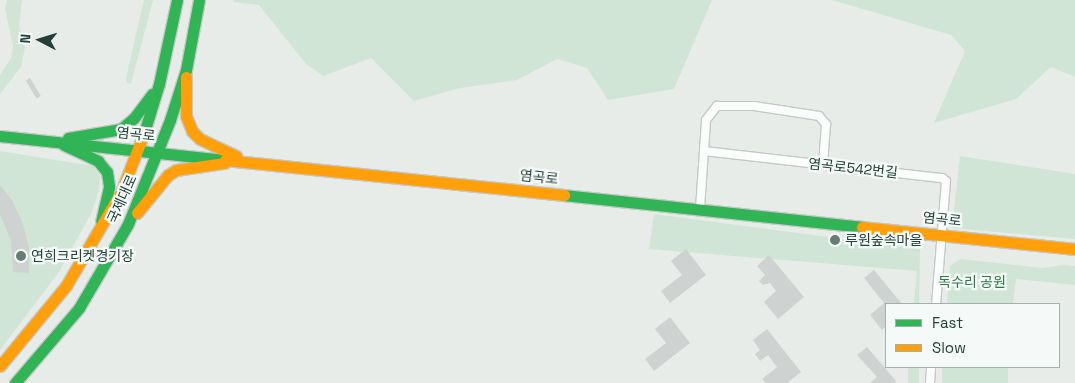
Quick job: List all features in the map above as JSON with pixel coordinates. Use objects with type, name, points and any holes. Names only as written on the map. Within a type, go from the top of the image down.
[{"type":"main road","name":"국제대로","points":[[0,366],[55,301],[121,192],[139,149],[159,84],[178,0]]},
{"type":"main road","name":"국제대로","points":[[15,383],[79,308],[128,224],[159,151],[186,70],[199,0]]},
{"type":"main road","points":[[186,70],[186,116],[192,131],[200,139],[244,160]]},
{"type":"main road","points":[[53,141],[121,129],[134,118],[159,84]]},
{"type":"main road","name":"염곡로","points":[[0,136],[159,151],[1075,249]]},
{"type":"main road","points":[[53,141],[98,161],[107,172],[109,187],[99,231]]},
{"type":"main road","points":[[128,224],[168,176],[176,170],[244,160]]},
{"type":"street","points":[[700,209],[706,120],[717,106],[754,106],[819,116],[826,124],[823,165]]},
{"type":"street","name":"염곡로542번길","points":[[704,151],[942,178],[946,181],[942,234]]},
{"type":"street","points":[[936,303],[942,234]]},
{"type":"street","points":[[930,383],[931,368]]},
{"type":"green space","points":[[7,0],[22,0],[19,26],[25,47],[21,67],[0,94],[0,75],[11,58],[13,46],[5,9]]},
{"type":"green space","points":[[144,0],[153,0],[131,84],[127,83],[126,78]]},
{"type":"green space","points":[[234,0],[712,0],[674,89],[608,100],[587,68],[557,59],[517,80],[460,88],[414,101],[371,58],[323,76],[306,64],[259,5],[234,2]]},
{"type":"green space","points":[[832,0],[1075,0],[1075,77],[1051,67],[1016,99],[934,123],[965,51],[951,35]]},
{"type":"green space","points":[[0,151],[93,166],[100,175],[99,191],[91,214],[59,272],[0,350]]},
{"type":"green space","points":[[960,156],[1075,174],[1075,239],[952,228]]},
{"type":"green space","points":[[654,214],[920,249],[919,303],[914,303],[917,271],[649,249]]},
{"type":"green space","name":"독수리 공원","points":[[960,259],[1043,268],[1062,265],[1075,266],[1075,285],[1016,279],[1013,303],[947,303],[950,266]]},
{"type":"green space","points":[[908,368],[919,368],[919,383],[908,383]]},
{"type":"green space","points":[[942,368],[1008,368],[1008,383],[942,383]]},
{"type":"building","points":[[30,78],[41,96],[37,99],[26,81]]},
{"type":"building","points":[[0,185],[12,200],[23,224],[29,248],[29,273],[13,272],[11,241],[0,214]]},
{"type":"building","points":[[686,249],[706,275],[670,303],[661,291],[682,275],[671,261]]},
{"type":"building","points":[[769,255],[804,297],[778,319],[764,302],[776,291],[770,283],[763,285],[759,281],[765,275],[757,266]]},
{"type":"building","points":[[874,270],[901,303],[885,303],[885,327],[882,330],[870,315],[884,303],[864,278]]},
{"type":"building","points":[[670,317],[690,343],[654,371],[645,359],[666,343],[655,329]]},
{"type":"building","points":[[767,329],[801,372],[787,383],[766,383],[762,379],[777,367],[768,355],[760,361],[755,354],[760,350],[753,340]]},
{"type":"building","points":[[867,347],[896,381],[894,383],[870,383],[877,377],[857,355]]},
{"type":"traffic: fast","points":[[144,133],[159,84],[177,0]]},
{"type":"traffic: fast","points":[[15,383],[79,308],[128,224],[170,120],[186,70],[199,0]]},
{"type":"traffic: fast","points":[[68,138],[121,129],[134,118],[152,94]]},
{"type":"traffic: fast","points":[[0,136],[225,160]]},
{"type":"traffic: fast","points":[[64,145],[98,161],[107,172],[109,187],[101,221]]},
{"type":"traffic: fast","points":[[564,195],[862,227]]},
{"type":"traffic: slow","points":[[186,77],[186,116],[192,131],[200,139],[236,156]]},
{"type":"traffic: slow","points":[[0,366],[66,286],[121,192],[144,133]]},
{"type":"traffic: slow","points":[[225,160],[564,195]]},
{"type":"traffic: slow","points":[[137,213],[168,175],[176,170],[224,163]]},
{"type":"traffic: slow","points":[[862,227],[1075,249]]},
{"type":"place","name":"루원숲속마을","points":[[835,240]]},
{"type":"place","name":"연희크리켓경기장","points":[[21,256]]}]
